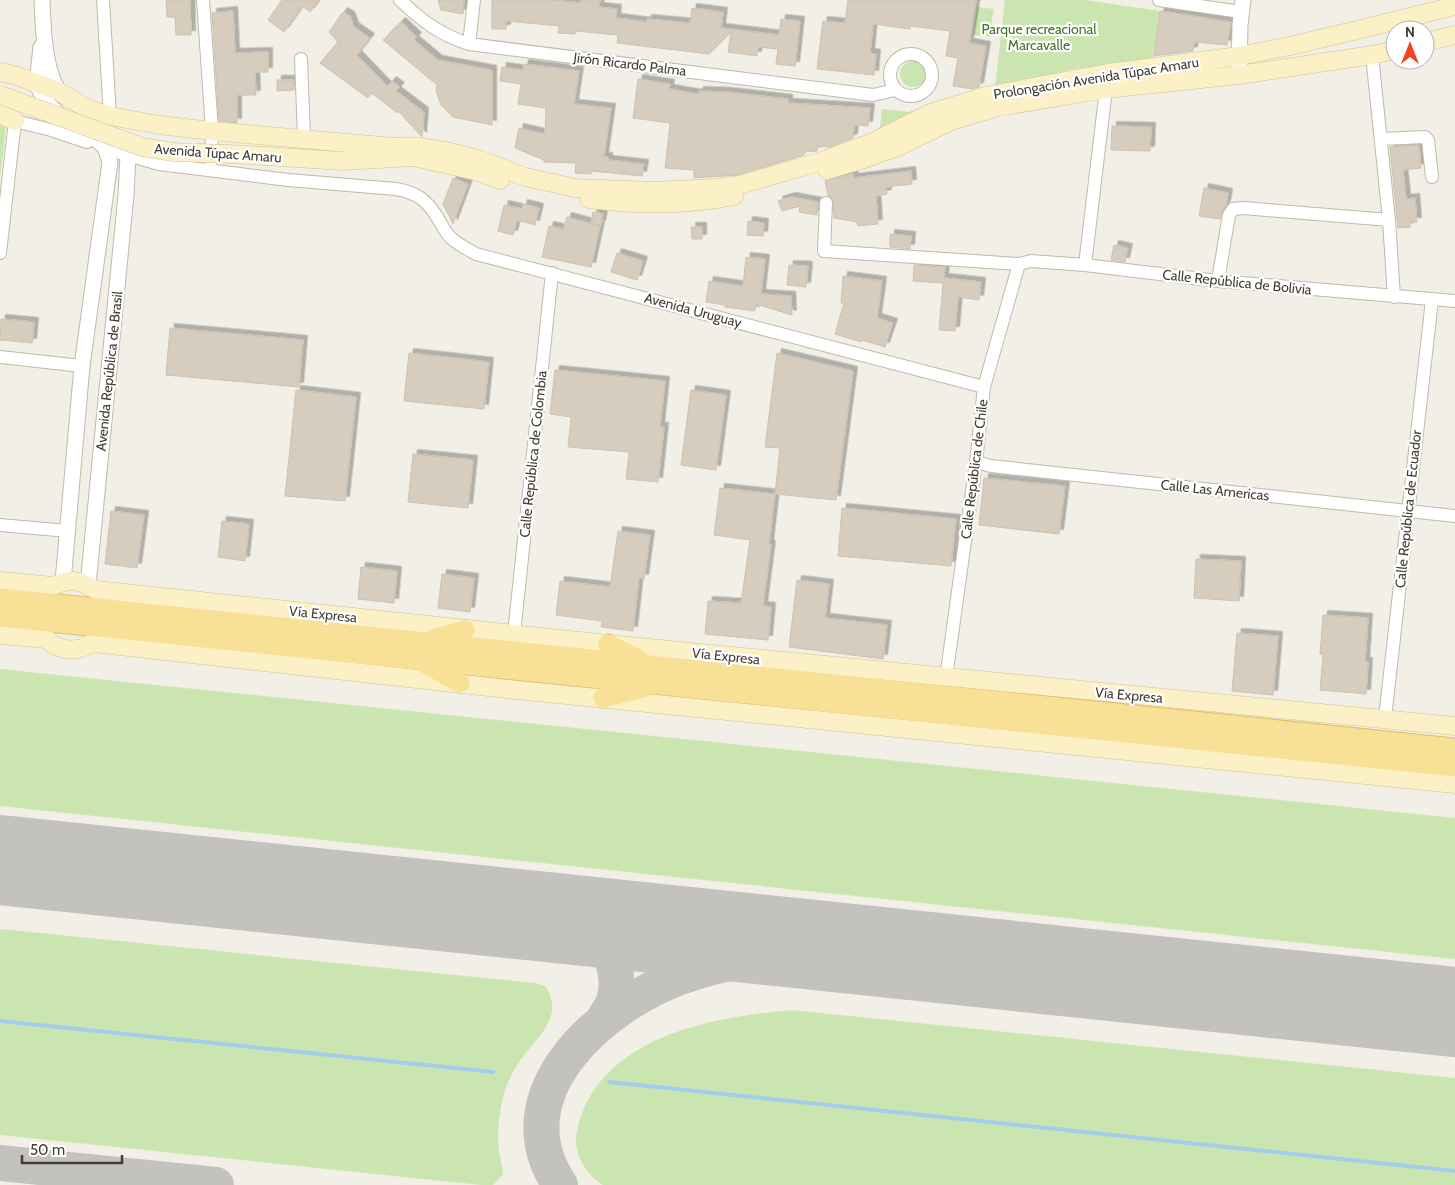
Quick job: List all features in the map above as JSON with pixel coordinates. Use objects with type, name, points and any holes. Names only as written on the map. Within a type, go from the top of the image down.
[{"type":"main road","name":"Prolongación Avenida Túpac Amaru","points":[[394,147],[419,147],[450,152],[481,160],[525,177],[575,188],[654,191],[740,185],[825,160],[873,142],[930,114],[985,96],[1108,73],[1240,56],[1295,45],[1450,5]]},
{"type":"main road","points":[[1435,40],[1455,35]]},
{"type":"main road","name":"Prolongación Avenida Túpac Amaru","points":[[414,157],[431,159],[479,172],[537,192],[636,203],[710,201],[752,192],[861,160],[900,146],[948,122],[998,106],[1106,89],[1239,75],[1385,52]]},
{"type":"main road","points":[[5,78],[37,83],[58,91],[86,108],[110,116],[158,125],[394,147]]},
{"type":"main road","points":[[5,78],[139,137],[157,141],[265,152]]},
{"type":"main road","name":"Avenida Túpac Amaru","points":[[0,95],[142,147],[173,152],[229,154],[357,152],[394,147]]},
{"type":"main road","name":"Avenida Túpac Amaru","points":[[265,152],[342,161],[414,157]]},
{"type":"main road","name":"Vía Expresa","points":[[0,581],[58,584],[72,581],[92,587],[465,630],[1455,726]]},
{"type":"main road","points":[[58,584],[46,593],[39,612],[40,628],[47,639],[55,646],[69,650],[84,648],[93,643],[105,628],[107,619],[104,602],[92,587]]},
{"type":"main road","name":"Vía Expresa","points":[[0,598],[39,612],[105,628],[1455,767]]},
{"type":"main road","name":"Vía Expresa","points":[[0,617],[39,612],[106,609],[1455,748]]},
{"type":"main road","points":[[422,642],[465,630]]},
{"type":"main road","points":[[0,635],[47,639]]},
{"type":"main road","points":[[93,643],[603,698],[1455,784]]},
{"type":"main road","points":[[608,644],[654,665]]},
{"type":"main road","points":[[419,660],[460,683]]},
{"type":"main road","points":[[603,698],[654,684]]},
{"type":"street","points":[[40,0],[48,61],[58,91],[94,124],[106,131],[128,156]]},
{"type":"street","points":[[103,0],[110,116]]},
{"type":"street","points":[[0,253],[5,117],[105,147],[128,156],[159,164],[211,171],[212,131],[203,0]]},
{"type":"street","name":"Jirón Ricardo Palma","points":[[400,0],[420,20],[450,38],[469,44],[873,94],[895,90]]},
{"type":"street","points":[[469,44],[474,0]]},
{"type":"street","points":[[1159,0],[1242,6],[1239,75]]},
{"type":"street","points":[[5,78],[25,73],[38,59],[43,28]]},
{"type":"street","points":[[40,48],[37,83],[48,104],[76,131],[98,141],[105,147]]},
{"type":"street","points":[[1372,55],[1389,220],[1394,297]]},
{"type":"street","points":[[300,59],[304,138]]},
{"type":"street","points":[[1085,266],[1106,89]]},
{"type":"street","points":[[1381,139],[1425,137],[1428,140],[1432,177]]},
{"type":"street","name":"Avenida República de Brasil","points":[[58,584],[68,531],[82,366],[110,162],[105,147]]},
{"type":"street","name":"Avenida República de Brasil","points":[[92,587],[128,156]]},
{"type":"street","name":"Avenida Uruguay","points":[[211,171],[413,192],[424,200],[448,235],[460,245],[476,254],[984,387]]},
{"type":"street","name":"Calle República de Bolivia","points":[[826,203],[824,251],[1019,264],[1031,262],[1085,266],[1218,281],[1455,301]]},
{"type":"street","points":[[1218,281],[1229,215],[1233,209],[1243,208],[1389,220]]},
{"type":"street","name":"Calle República de Chile","points":[[946,678],[976,462],[984,387],[1019,264]]},
{"type":"street","name":"Calle República de Colombia","points":[[514,634],[552,273]]},
{"type":"street","name":"Calle República de Ecuador","points":[[1385,718],[1432,300]]},
{"type":"street","points":[[85,344],[111,347]]},
{"type":"street","points":[[0,357],[82,366]]},
{"type":"street","name":"Calle Las Americas","points":[[976,462],[991,466],[1455,516]]},
{"type":"street","points":[[0,524],[68,531]]},
{"type":"green space","name":"Parque recreacional Marcavalle","points":[[1005,0],[1084,0],[1160,11],[1153,59],[1074,69],[995,87]]},
{"type":"green space","points":[[977,7],[994,9],[989,37],[973,35]]},
{"type":"green space","points":[[913,61],[923,64],[926,74],[923,84],[913,87],[903,84],[900,74],[903,64]]},
{"type":"green space","points":[[921,108],[880,128],[882,109],[908,112]]},
{"type":"green space","points":[[0,125],[6,126],[0,179]]},
{"type":"green space","points":[[0,669],[1455,818],[1455,959],[0,806]]},
{"type":"green space","points":[[0,929],[535,983],[545,986],[552,1005],[552,1014],[549,1022],[515,1068],[503,1098],[498,1134],[503,1174],[493,1185],[481,1185],[0,1135]]},
{"type":"green space","points":[[792,1010],[1455,1078],[1455,1185],[603,1185],[584,1167],[576,1144],[576,1135],[591,1095],[610,1071],[635,1052],[664,1037],[695,1026],[728,1018]]},
{"type":"building","points":[[166,0],[190,0],[191,35],[176,35],[175,17],[167,17]]},
{"type":"building","points":[[282,0],[319,0],[310,12],[302,6],[284,32],[268,20]]},
{"type":"building","points":[[438,0],[464,0],[463,14],[441,10]]},
{"type":"building","points":[[492,0],[552,0],[581,3],[581,0],[600,0],[599,7],[617,9],[616,18],[647,22],[647,19],[690,23],[692,8],[723,12],[721,28],[779,35],[781,19],[800,21],[795,66],[776,64],[778,49],[758,47],[757,56],[728,52],[731,32],[709,54],[617,43],[618,35],[575,31],[575,34],[558,33],[559,26],[506,21],[506,29],[492,29]]},
{"type":"building","points":[[848,0],[976,0],[969,43],[986,46],[979,87],[972,89],[953,86],[958,58],[946,56],[950,31],[910,26],[910,29],[873,24],[870,53],[876,54],[874,75],[817,69],[823,21],[845,23]]},
{"type":"building","points":[[233,11],[235,53],[268,52],[268,72],[255,72],[256,95],[237,95],[237,123],[219,121],[212,13]]},
{"type":"building","points":[[1160,11],[1231,22],[1227,45],[1194,42],[1193,51],[1154,56]]},
{"type":"building","points":[[343,12],[350,16],[354,27],[370,38],[357,55],[387,86],[392,81],[400,87],[396,91],[424,112],[422,137],[398,111],[397,113],[372,93],[368,98],[320,63],[338,42],[329,32]]},
{"type":"building","points":[[401,22],[417,37],[414,40],[438,60],[492,70],[492,125],[453,117],[441,105],[436,91],[437,85],[383,40]]},
{"type":"building","points":[[524,64],[579,71],[574,104],[611,108],[604,157],[608,157],[608,160],[644,164],[642,176],[591,171],[591,174],[575,173],[576,163],[544,162],[544,160],[515,148],[519,128],[545,134],[546,108],[518,104],[521,84],[500,81],[502,67],[523,70]]},
{"type":"building","points":[[638,79],[670,84],[669,89],[698,94],[699,91],[726,92],[788,99],[788,103],[870,108],[868,126],[854,125],[853,138],[830,147],[817,146],[817,151],[804,152],[804,155],[738,175],[694,178],[694,170],[665,168],[670,123],[633,118]]},
{"type":"building","points":[[277,80],[294,80],[294,90],[277,91]]},
{"type":"building","points":[[1112,126],[1151,127],[1150,151],[1111,150]]},
{"type":"building","points":[[1419,145],[1421,168],[1403,170],[1406,199],[1415,198],[1417,222],[1410,222],[1410,227],[1398,228],[1390,147]]},
{"type":"building","points":[[911,171],[912,184],[886,187],[887,194],[876,196],[878,224],[858,226],[857,222],[834,218],[833,200],[828,195],[825,181],[853,174],[853,178]]},
{"type":"building","points":[[453,178],[468,184],[453,224],[443,204]]},
{"type":"building","points":[[1204,188],[1228,193],[1226,205],[1220,219],[1199,216]]},
{"type":"building","points":[[791,197],[818,202],[817,215],[799,212],[800,206],[782,211],[778,201]]},
{"type":"building","points":[[523,204],[539,208],[535,225],[517,220],[513,235],[498,231],[504,205],[522,209]]},
{"type":"building","points":[[593,212],[603,214],[601,225],[591,223]]},
{"type":"building","points":[[567,217],[600,226],[591,267],[542,257],[549,226],[563,229]]},
{"type":"building","points":[[748,221],[764,223],[763,236],[747,235]]},
{"type":"building","points":[[691,227],[702,227],[702,239],[692,239]]},
{"type":"building","points":[[890,234],[911,236],[910,249],[890,247]]},
{"type":"building","points":[[1114,245],[1128,248],[1125,262],[1111,260]]},
{"type":"building","points":[[617,253],[643,261],[637,280],[611,272]]},
{"type":"building","points":[[746,257],[765,259],[761,294],[791,296],[792,315],[756,304],[755,311],[706,302],[709,281],[743,286]]},
{"type":"building","points":[[789,265],[808,266],[806,287],[787,285]]},
{"type":"building","points":[[914,265],[945,267],[944,278],[981,282],[979,300],[958,297],[955,331],[939,330],[943,283],[913,281]]},
{"type":"building","points":[[843,276],[882,281],[877,318],[893,323],[885,347],[835,334],[844,303],[841,303]]},
{"type":"building","points":[[1,319],[34,322],[32,343],[0,340]]},
{"type":"building","points":[[170,328],[303,340],[299,387],[166,375]]},
{"type":"building","points":[[409,353],[489,362],[484,409],[404,401]]},
{"type":"building","points":[[777,353],[853,371],[836,500],[775,494],[780,448],[765,447]]},
{"type":"building","points":[[555,370],[665,381],[660,427],[664,427],[658,482],[626,479],[629,452],[568,447],[571,417],[550,414]]},
{"type":"building","points":[[296,390],[356,397],[345,501],[285,496]]},
{"type":"building","points":[[691,390],[726,395],[716,470],[681,465]]},
{"type":"building","points":[[413,454],[473,460],[468,508],[408,502]]},
{"type":"building","points":[[984,478],[1065,486],[1059,534],[979,525]]},
{"type":"building","points":[[720,488],[775,494],[763,606],[771,607],[768,640],[705,634],[708,601],[741,603],[750,540],[714,535]]},
{"type":"building","points":[[842,508],[956,519],[951,566],[838,556]]},
{"type":"building","points":[[111,511],[144,515],[137,568],[105,564]]},
{"type":"building","points":[[222,521],[249,524],[245,561],[218,557]]},
{"type":"building","points":[[618,531],[650,535],[644,579],[639,578],[633,631],[601,627],[602,621],[556,615],[560,581],[610,587]]},
{"type":"building","points":[[1196,559],[1241,561],[1239,601],[1194,598]]},
{"type":"building","points":[[361,567],[397,571],[394,603],[358,599]]},
{"type":"building","points":[[442,574],[474,578],[470,612],[438,608]]},
{"type":"building","points":[[797,580],[829,584],[825,618],[887,625],[883,659],[789,647]]},
{"type":"building","points":[[1323,615],[1368,618],[1365,662],[1368,662],[1366,694],[1320,690],[1323,655],[1320,654]]},
{"type":"building","points":[[1237,633],[1278,636],[1273,695],[1232,691]]},
{"type":"waterway","points":[[0,1021],[493,1072]]},
{"type":"waterway","points":[[610,1082],[1455,1171]]},
{"type":"taxiway","points":[[552,918],[584,927],[600,939],[606,947],[614,965],[616,995],[603,1021]]},
{"type":"taxiway","points":[[560,1185],[544,1151],[542,1118],[550,1087],[568,1058],[591,1032],[619,1009],[650,991],[680,977],[735,962],[829,946]]},
{"type":"taxiway","points":[[0,1163],[216,1185]]},
{"type":"runway","points":[[0,860],[1455,1012]]}]
